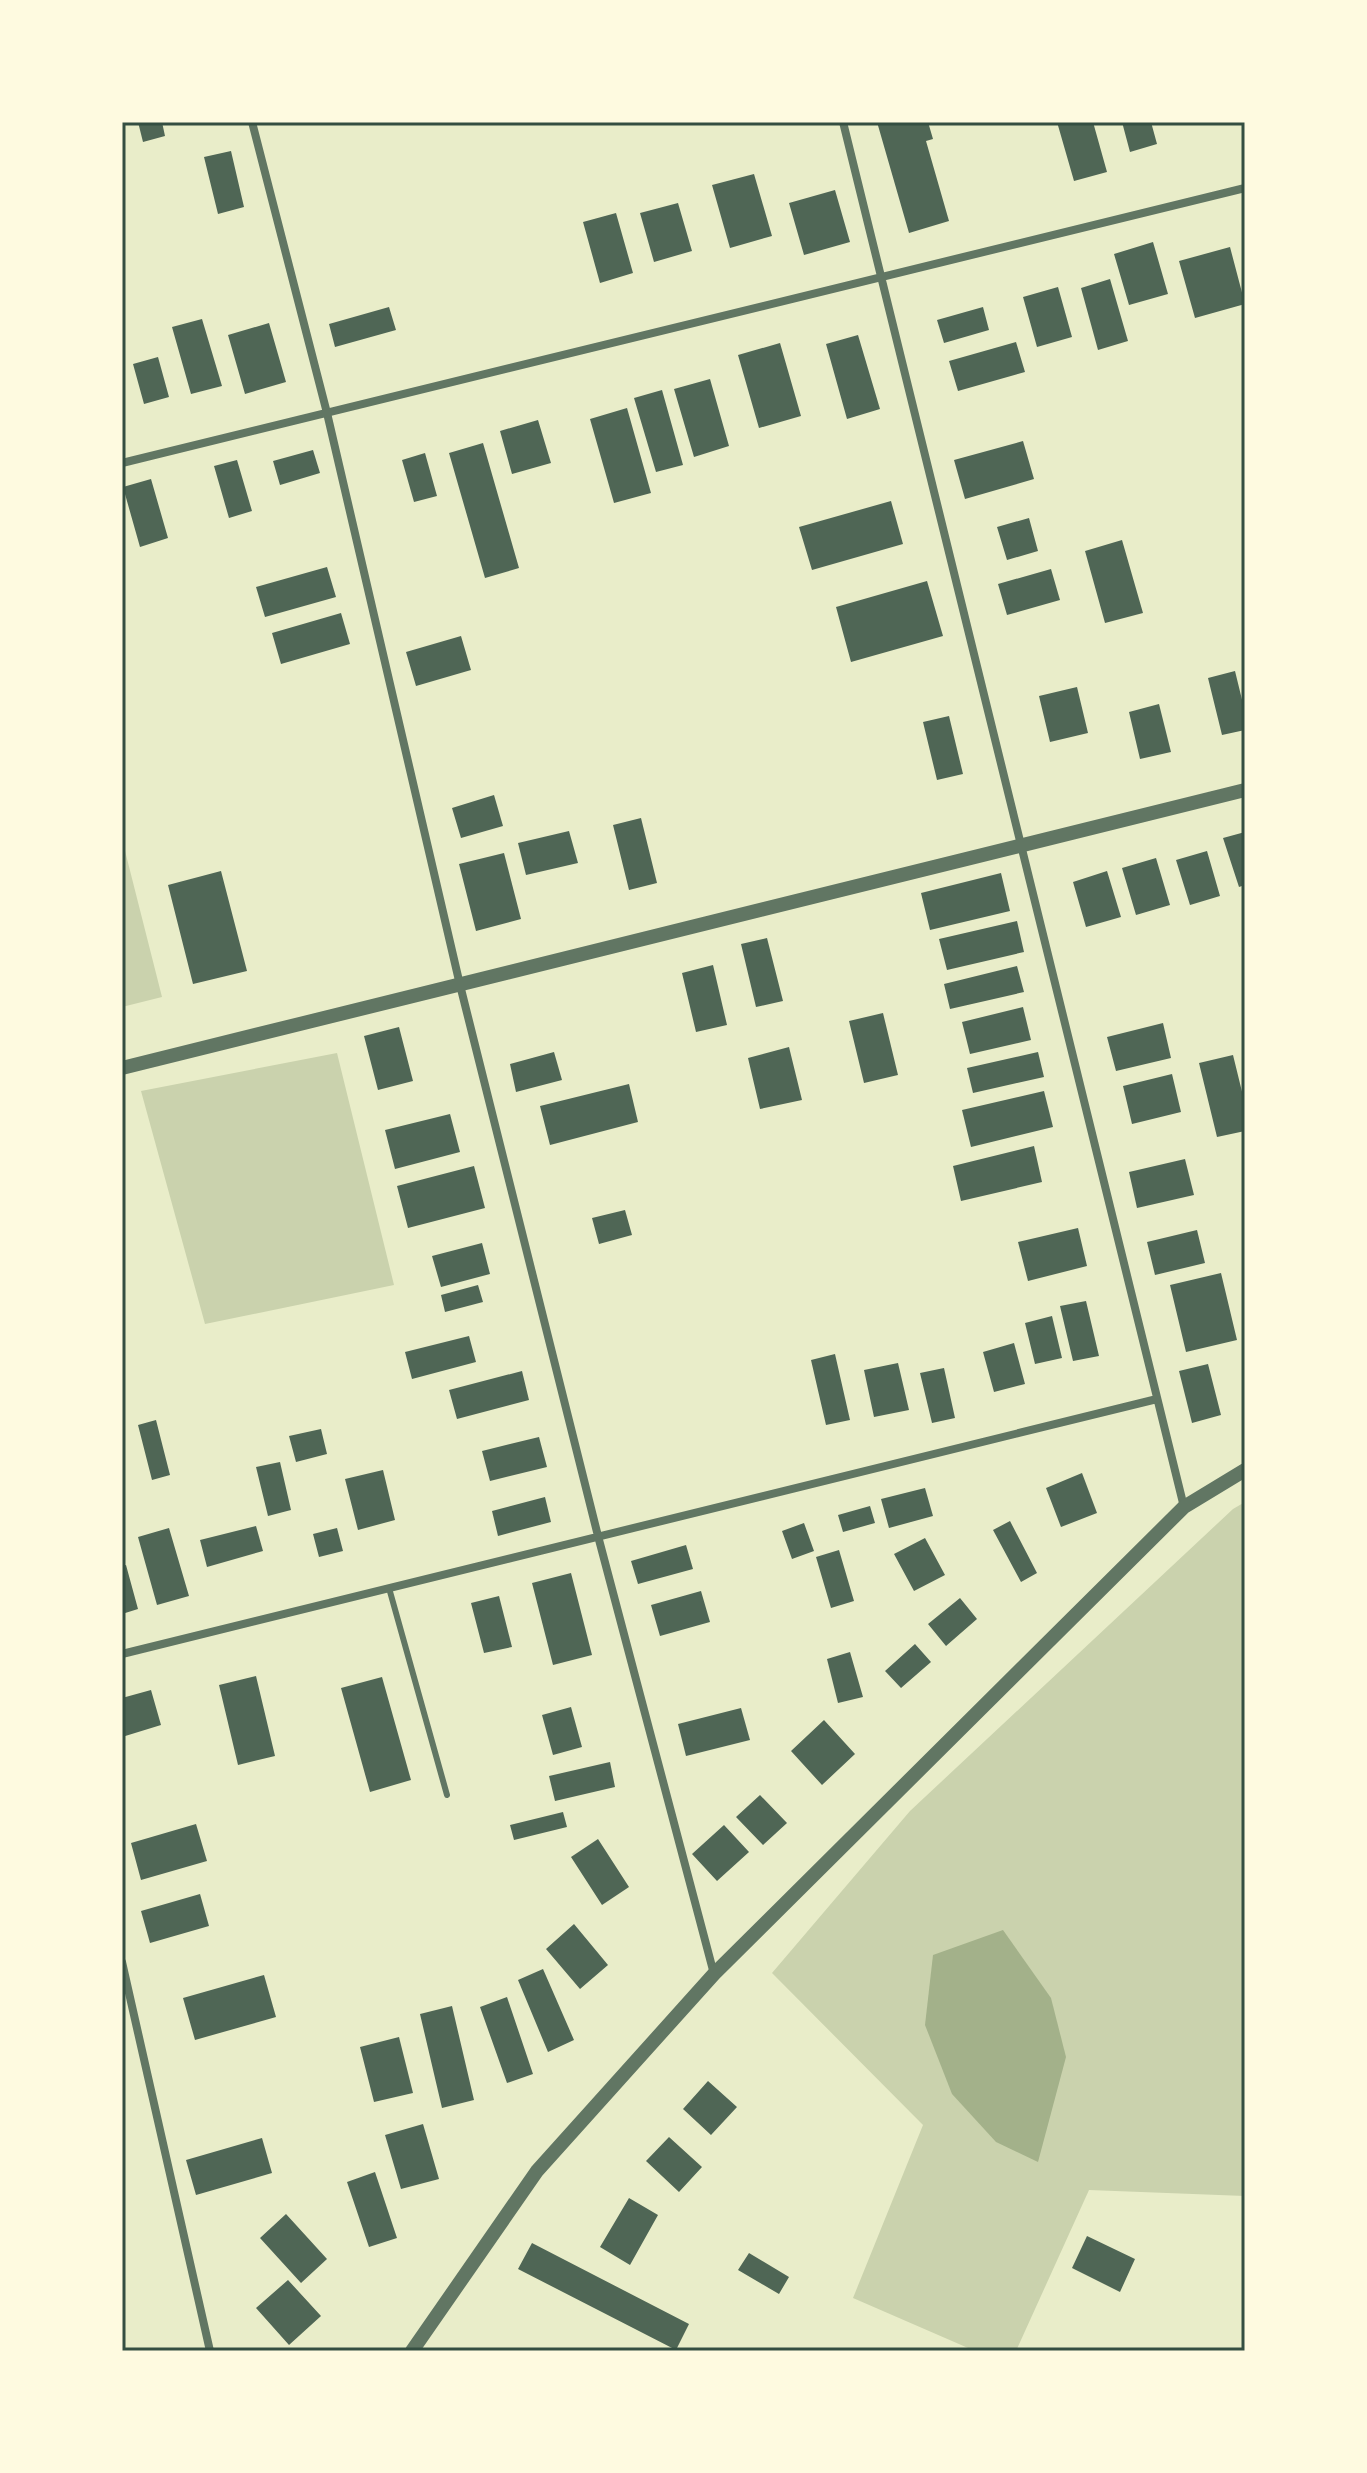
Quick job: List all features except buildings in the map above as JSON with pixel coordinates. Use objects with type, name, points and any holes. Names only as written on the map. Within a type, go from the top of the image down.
[{"type":"street","points":[[252,122],[327,413],[460,985],[598,1536],[714,1974]]},
{"type":"street","points":[[843,122],[1184,1507]]},
{"type":"street","points":[[122,463],[881,280],[1245,188]]},
{"type":"street","points":[[122,1068],[1245,790]]},
{"type":"street","points":[[122,1654],[1157,1399]]},
{"type":"street","points":[[412,2351],[537,2171],[714,1974],[1184,1507],[1245,1470]]},
{"type":"street","points":[[122,1962],[210,2351]]},
{"type":"lane","points":[[389,1588],[447,1795]]},
{"type":"shaded area","points":[[122,839],[162,997],[122,1007]]},
{"type":"shaded area","points":[[337,1053],[394,1285],[205,1324],[141,1091]]},
{"type":"shaded area","points":[[1245,1502],[1245,2196],[1089,2190],[1016,2351],[975,2351],[853,2298],[923,2125],[772,1973],[910,1811],[1233,1509]]},
{"type":"shaded area","points":[[1003,1930],[1051,1998],[1066,2057],[1038,2162],[996,2142],[952,2094],[925,2025],[933,1955]]}]
